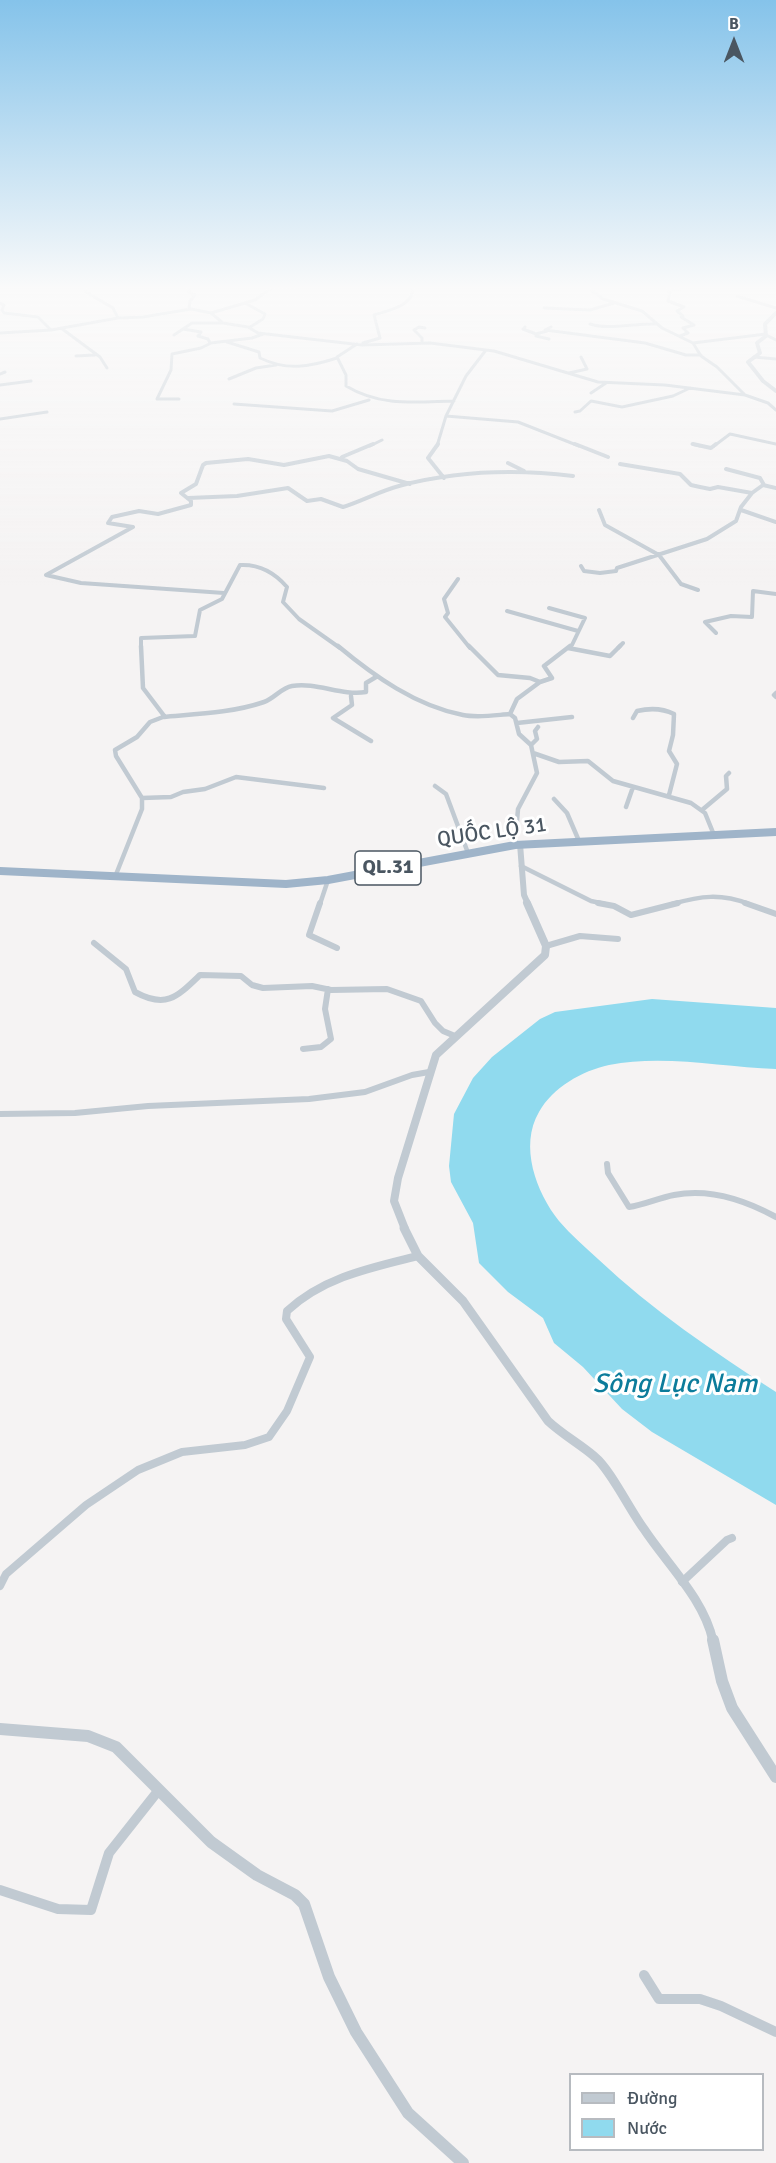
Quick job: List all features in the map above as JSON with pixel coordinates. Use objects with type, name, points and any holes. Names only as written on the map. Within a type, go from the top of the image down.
[{"type":"highway","name":"QUỐC LỘ 31","points":[[0,871],[268,885],[327,880],[517,844],[776,832]]},
{"type":"street","points":[[163,387],[157,399],[179,399]]},
{"type":"street","points":[[348,387],[370,400]]},
{"type":"street","points":[[444,478],[428,459],[439,443],[446,416],[461,387]]},
{"type":"street","points":[[591,393],[600,387]]},
{"type":"street","points":[[673,387],[746,395],[768,403],[776,410]]},
{"type":"street","points":[[737,387],[746,395]]},
{"type":"street","points":[[575,412],[580,411],[591,401],[622,407],[672,396],[691,388]]},
{"type":"street","points":[[234,404],[330,411],[370,400],[454,401]]},
{"type":"street","points":[[0,419],[47,412]]},
{"type":"street","points":[[446,416],[519,422],[608,457]]},
{"type":"street","points":[[692,444],[711,448],[730,434],[776,444]]},
{"type":"street","points":[[224,593],[81,584],[46,575],[133,527],[109,524],[108,520],[112,517],[137,512],[154,514],[191,505],[188,498],[181,493],[196,484],[203,465],[206,463],[249,459],[287,465],[322,456],[342,457],[382,440]]},
{"type":"street","points":[[342,457],[352,462],[358,469],[410,484]]},
{"type":"street","points":[[508,463],[524,472]]},
{"type":"street","points":[[620,464],[680,474],[691,485],[700,488],[718,487],[752,493]]},
{"type":"street","points":[[726,469],[760,478],[764,485],[776,488]]},
{"type":"street","points":[[188,498],[237,496],[288,488],[307,501],[321,499],[343,507],[383,491],[444,478],[524,472],[573,476]]},
{"type":"street","points":[[581,566],[586,572],[616,571],[617,568],[707,538],[735,523],[752,493],[764,485]]},
{"type":"street","points":[[599,510],[606,526],[659,555],[681,584],[699,590]]},
{"type":"street","points":[[741,510],[776,522]]},
{"type":"street","points":[[165,717],[143,688],[141,638],[195,636],[200,610],[218,602],[233,574],[242,564],[274,574],[287,587],[283,602],[287,609],[327,637],[376,677],[426,703],[449,712],[467,716],[510,714],[515,718],[521,737],[531,745],[537,772],[518,809],[515,824],[524,895],[546,945],[545,955],[436,1055],[398,1178],[394,1201],[397,1213],[418,1256],[463,1300],[548,1420],[562,1434],[597,1458],[644,1530],[705,1616],[711,1630],[722,1681],[732,1708],[776,1777]]},
{"type":"street","points":[[458,579],[444,599],[448,613],[446,620],[463,634],[469,646],[492,666],[498,675],[508,678],[525,677],[540,682]]},
{"type":"street","points":[[716,633],[705,622],[731,616],[751,617],[753,591],[776,594]]},
{"type":"street","points":[[510,714],[517,699],[540,682],[552,678],[544,667],[545,664],[575,641],[584,617],[549,608]]},
{"type":"street","points":[[507,611],[578,631]]},
{"type":"street","points":[[568,648],[610,656],[623,643]]},
{"type":"street","points":[[115,878],[139,820],[142,798],[116,756],[115,750],[137,737],[150,722],[165,717],[263,702],[284,688],[296,686],[313,686],[351,696],[366,692],[366,683],[376,677]]},
{"type":"street","points":[[351,696],[351,706],[333,718],[371,741]]},
{"type":"street","points":[[633,718],[641,709],[661,709],[674,714],[673,735],[669,751],[676,761],[676,768],[669,795]]},
{"type":"street","points":[[517,723],[572,717]]},
{"type":"street","points":[[531,745],[537,739],[535,731],[538,727]]},
{"type":"street","points":[[533,753],[559,762],[588,761],[609,780],[669,795],[702,810],[714,835]]},
{"type":"street","points":[[702,810],[726,789],[726,776],[729,773]]},
{"type":"street","points":[[142,798],[171,797],[183,792],[205,789],[236,777],[276,784],[324,788]]},
{"type":"street","points":[[435,786],[446,794],[468,853]]},
{"type":"street","points":[[626,807],[633,787]]},
{"type":"street","points":[[554,799],[565,807],[574,824],[579,841]]},
{"type":"street","points":[[521,866],[591,901],[614,906],[631,915],[699,897],[730,897],[776,914]]},
{"type":"street","points":[[327,880],[309,935],[337,948]]},
{"type":"street","points":[[546,945],[580,936],[618,939]]},
{"type":"street","points":[[94,943],[101,946],[126,969],[135,992],[139,996],[156,1001],[177,996],[200,975],[217,974],[241,976],[252,985],[263,988],[312,986],[328,989],[387,989],[410,996],[424,1004],[431,1018],[443,1031],[455,1036]]},
{"type":"street","points":[[303,1049],[321,1047],[331,1039],[324,1011],[328,989]]},
{"type":"street","points":[[0,1114],[75,1113],[148,1106],[309,1099],[365,1092],[412,1075],[429,1072]]},
{"type":"street","points":[[607,1164],[608,1173],[628,1207],[671,1195],[694,1193],[738,1200],[776,1217]]},
{"type":"street","points":[[0,1586],[6,1574],[90,1503],[136,1471],[197,1449],[252,1444],[268,1438],[293,1400],[310,1357],[286,1319],[287,1311],[333,1279],[418,1256]]},
{"type":"street","points":[[682,1582],[727,1540],[732,1538]]},
{"type":"street","points":[[0,1729],[88,1736],[116,1747],[211,1842],[257,1875],[295,1895],[304,1904],[329,1977],[356,2032],[408,2113],[463,2163]]},
{"type":"street","points":[[0,1890],[20,1898],[68,1910],[85,1912],[91,1910],[109,1853],[158,1791]]},
{"type":"street","points":[[644,1975],[659,1999],[700,1999],[721,2006],[776,2032]]},
{"type":"water","name":"Sông Lục Nam","points":[[652,999],[776,1008],[776,1069],[650,1061],[609,1065],[589,1071],[560,1088],[539,1112],[530,1139],[533,1168],[543,1197],[559,1221],[583,1245],[662,1313],[776,1392],[776,1505],[652,1432],[622,1409],[583,1367],[554,1343],[543,1318],[508,1292],[479,1263],[473,1223],[451,1182],[449,1166],[454,1114],[473,1078],[492,1057],[540,1019],[555,1012]]}]
